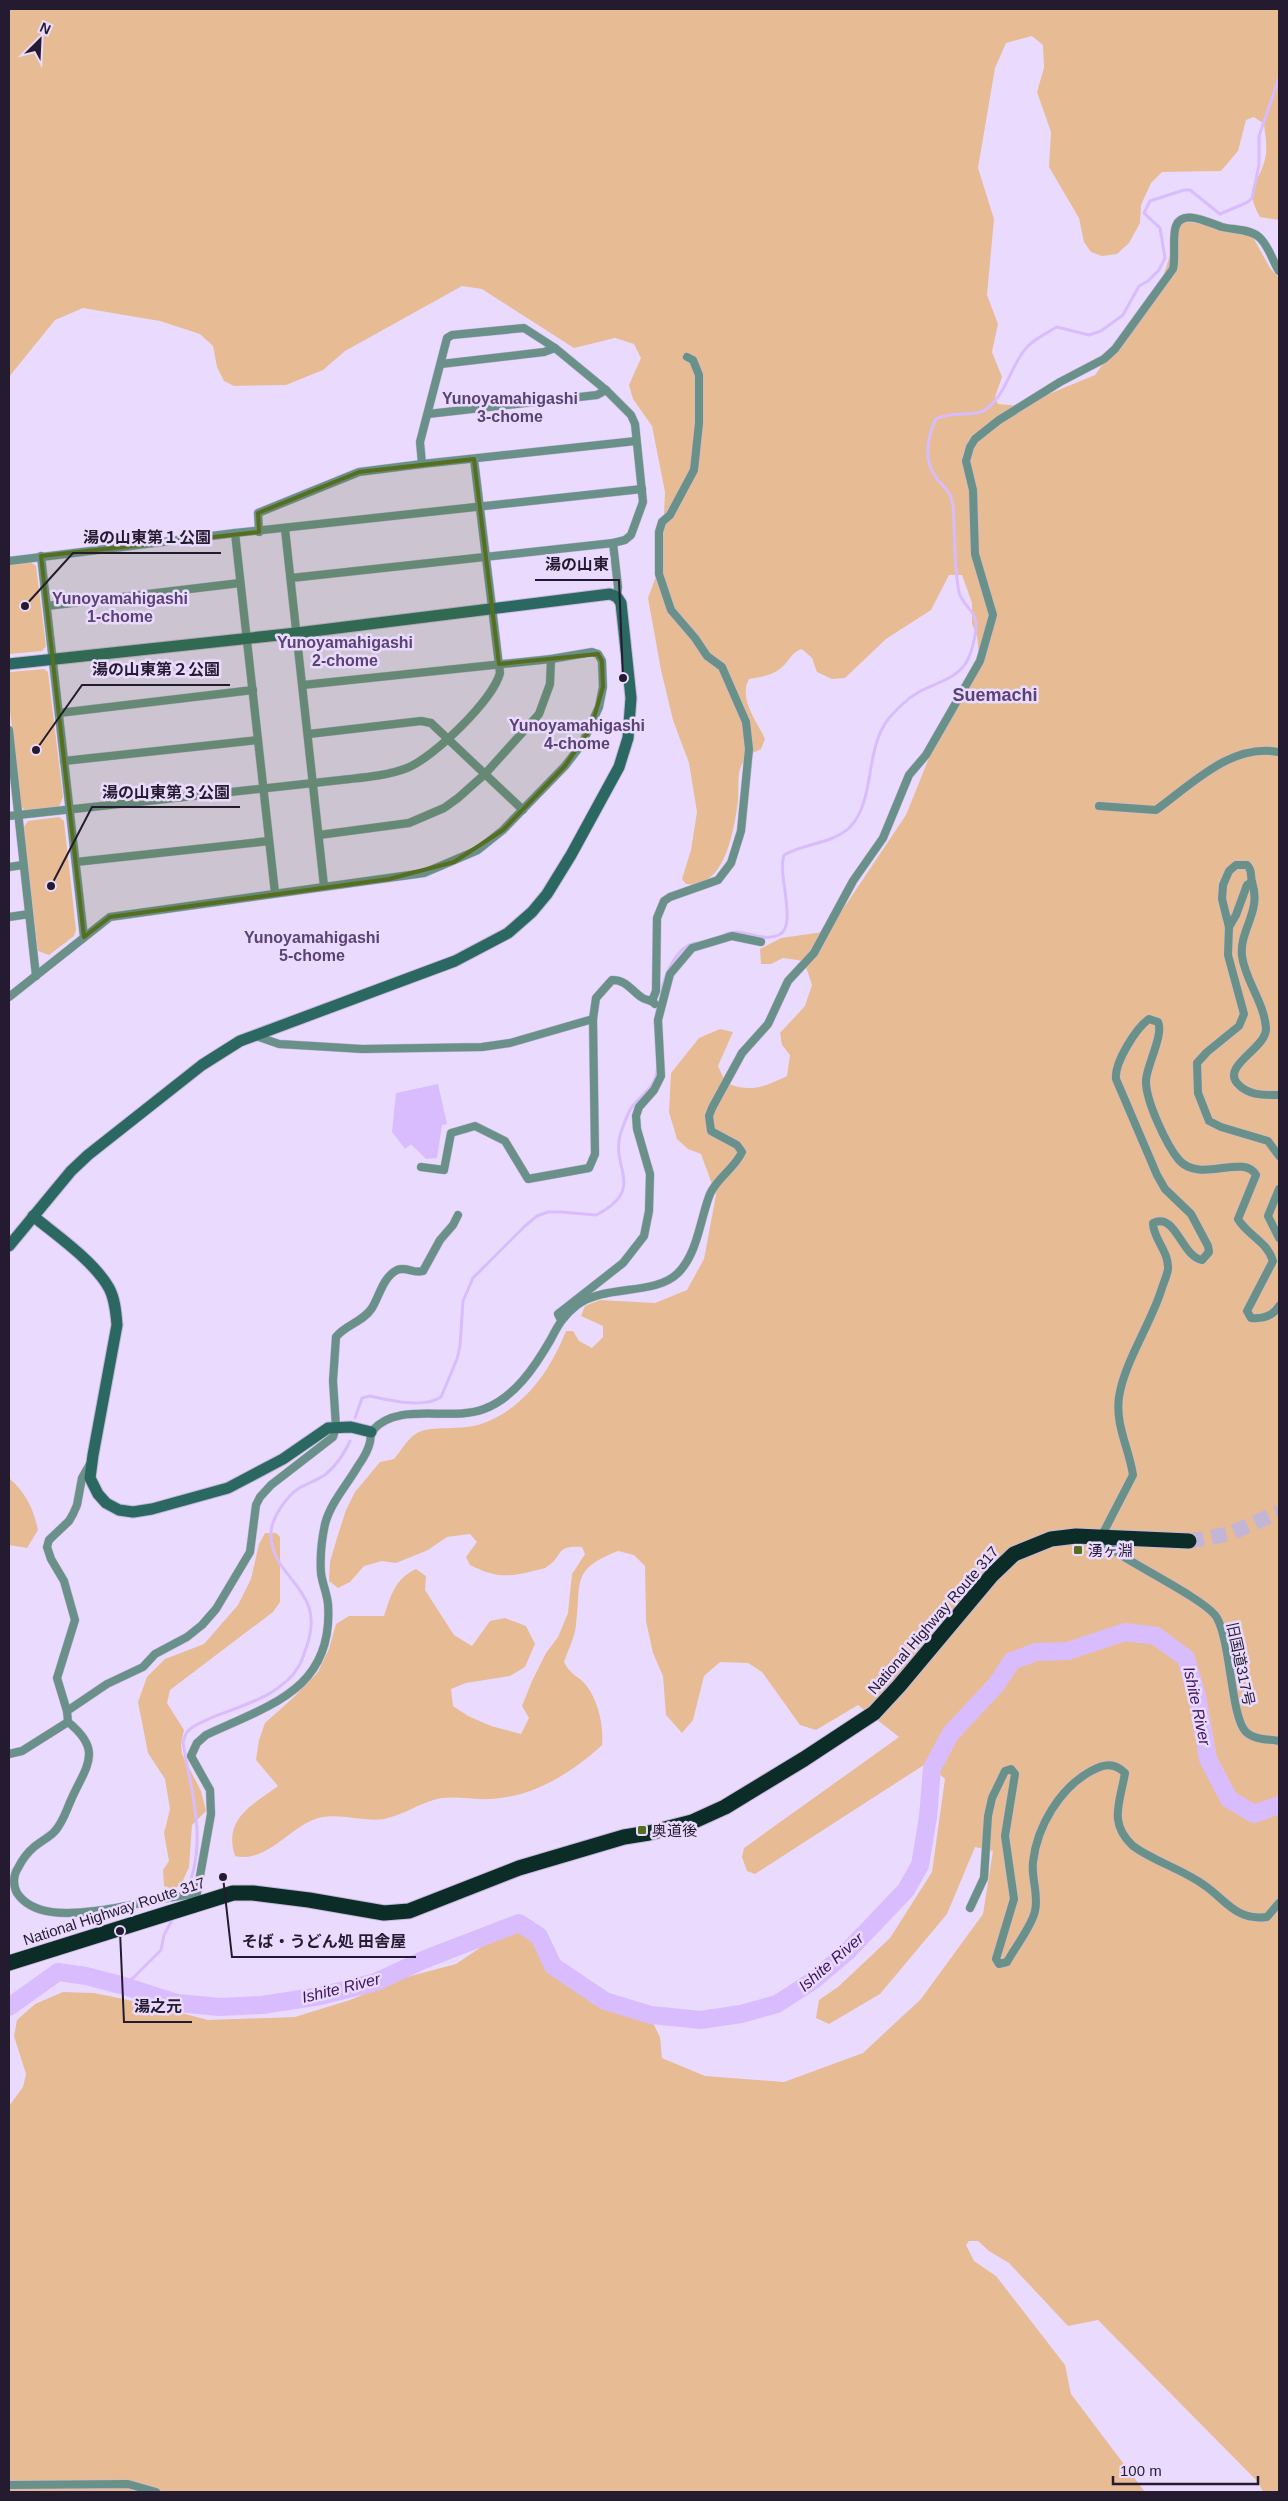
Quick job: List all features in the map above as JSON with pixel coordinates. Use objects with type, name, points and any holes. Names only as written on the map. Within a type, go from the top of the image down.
[{"type":"highway","name":"National Highway Route 317","points":[[9,1963],[195,1899],[234,1893],[254,1893],[384,1912],[410,1911],[520,1868],[624,1837],[692,1822],[740,1798],[874,1713],[900,1686],[992,1575],[1014,1554],[1051,1539],[1076,1536],[1100,1539],[1188,1542]]},
{"type":"street","points":[[92,1460],[82,1478],[73,1514],[69,1521],[49,1540],[47,1547],[51,1559],[64,1581],[75,1620],[57,1678],[67,1711],[68,1722],[80,1731],[86,1741],[90,1751],[90,1764],[55,1832],[33,1848],[16,1870],[14,1882],[22,1900],[42,1909],[68,1913],[195,1899],[209,1837],[211,1806],[210,1790],[191,1756],[197,1743],[206,1735],[274,1704],[293,1691],[314,1670],[324,1647],[329,1626],[327,1599],[321,1573],[325,1525],[334,1502],[366,1454],[371,1432],[392,1416],[408,1414],[460,1415],[486,1408],[504,1398],[530,1372],[560,1320],[580,1302],[593,1296],[653,1285],[677,1274],[683,1267],[704,1217],[711,1193],[742,1152],[736,1145],[711,1131],[709,1116],[712,1108],[742,1053],[768,1024],[788,981],[814,953],[853,881],[883,838],[909,775],[926,755],[976,670],[993,615],[975,554],[973,490],[966,461],[970,447],[975,439],[999,420],[1060,382],[1104,359],[1115,349],[1168,278],[1176,256],[1176,226],[1179,222],[1195,218],[1221,227],[1253,233],[1265,243],[1279,270]]},
{"type":"street","points":[[291,578],[613,543],[625,540],[631,535],[643,502],[631,415],[606,390],[555,348],[524,328],[452,335],[447,338],[420,442],[422,464]]},
{"type":"street","points":[[440,364],[544,352],[555,348]]},
{"type":"street","points":[[652,1001],[656,991],[657,918],[659,909],[670,896],[708,886],[726,872],[738,845],[741,831],[749,748],[746,722],[722,667],[707,656],[695,638],[671,610],[659,574],[657,555],[660,527],[662,522],[670,515],[694,470],[699,423],[699,375],[696,365],[687,357]]},
{"type":"street","points":[[428,414],[596,396],[606,390]]},
{"type":"street","points":[[259,532],[258,513],[359,472],[636,441]]},
{"type":"street","points":[[9,816],[312,784],[385,774],[406,769],[424,761],[449,738],[497,685],[500,673],[474,459]]},
{"type":"street","points":[[9,561],[235,533],[481,508],[642,489]]},
{"type":"street","points":[[285,528],[324,886]]},
{"type":"street","points":[[235,533],[275,893]]},
{"type":"street","points":[[613,543],[618,587],[617,597]]},
{"type":"street","points":[[41,556],[84,937]]},
{"type":"street","points":[[47,606],[240,583]]},
{"type":"street","points":[[9,664],[297,633],[610,594],[617,597],[621,603],[630,679],[631,719],[628,738],[619,767],[571,855],[547,894],[532,912],[508,933],[455,961],[240,1041],[202,1064],[88,1155],[71,1171],[9,1246]]},
{"type":"street","points":[[9,997],[110,917],[424,873],[478,850],[503,830],[523,810],[582,744],[599,707],[603,687],[602,660],[598,654],[592,652],[551,659],[303,685]]},
{"type":"street","points":[[319,835],[409,823],[444,808],[485,774],[539,714],[550,684],[551,659]]},
{"type":"street","points":[[59,713],[253,690]]},
{"type":"street","points":[[308,734],[421,721],[431,723],[523,810]]},
{"type":"street","points":[[9,730],[11,765],[36,976]]},
{"type":"street","points":[[64,761],[258,740]]},
{"type":"street","points":[[1099,806],[1156,810],[1216,766],[1238,755],[1265,749],[1279,752]]},
{"type":"street","points":[[76,862],[269,841]]},
{"type":"street","points":[[9,867],[23,865]]},
{"type":"street","points":[[1279,1095],[1256,1094],[1239,1085],[1234,1079],[1237,1066],[1259,1044],[1266,1029],[1262,1009],[1242,957],[1242,947],[1257,894],[1252,882],[1250,868],[1247,865],[1236,865],[1229,871],[1223,885],[1222,899],[1229,927],[1228,955],[1244,1014],[1239,1026],[1206,1052],[1198,1063],[1198,1093],[1209,1121],[1221,1128],[1268,1141],[1279,1156]]},
{"type":"street","points":[[1229,927],[1236,915],[1247,885],[1252,882]]},
{"type":"street","points":[[9,916],[29,914]]},
{"type":"street","points":[[560,1320],[558,1314],[623,1263],[644,1236],[649,1211],[650,1174],[637,1129],[636,1116],[638,1107],[654,1090],[661,1076],[658,1020],[668,979],[692,948],[732,936],[761,942]]},
{"type":"street","points":[[421,1167],[444,1170],[451,1133],[475,1126],[505,1141],[528,1179],[589,1168],[595,1154],[593,1019],[596,998],[612,980],[620,980],[629,985],[641,997],[652,1001],[660,1012]]},
{"type":"street","points":[[253,1036],[279,1044],[362,1049],[482,1047],[510,1043],[593,1019]]},
{"type":"street","points":[[1100,1539],[1133,1475],[1118,1417],[1122,1381],[1154,1313],[1168,1269],[1166,1252],[1153,1228],[1153,1223],[1158,1221],[1166,1222],[1174,1229],[1185,1248],[1194,1258],[1202,1260],[1209,1252],[1208,1246],[1191,1214],[1176,1202],[1161,1182],[1116,1079],[1115,1071],[1118,1064],[1140,1025],[1149,1019],[1158,1022],[1160,1031],[1148,1066],[1146,1089],[1165,1139],[1179,1160],[1190,1169],[1201,1171],[1246,1166],[1254,1170],[1256,1175],[1238,1219],[1264,1244],[1273,1261],[1246,1311],[1251,1318],[1259,1319],[1268,1316],[1279,1306]]},
{"type":"street","points":[[1279,1189],[1268,1216],[1279,1238]]},
{"type":"street","points":[[67,1711],[107,1684],[143,1667],[155,1654],[187,1638],[216,1609],[250,1552],[256,1505],[260,1497],[271,1485],[334,1437],[336,1427],[333,1381],[336,1337],[340,1332],[364,1318],[373,1307],[375,1298],[392,1274],[398,1270],[405,1269],[418,1273],[423,1271],[440,1240],[453,1225],[458,1215]]},
{"type":"street","points":[[33,1216],[97,1272],[110,1288],[115,1304],[117,1325],[90,1478],[98,1494],[106,1503],[126,1511],[152,1509],[228,1488],[283,1459],[318,1433],[328,1428],[361,1428],[371,1432]]},
{"type":"street","name":"旧国道317号","points":[[1100,1539],[1116,1552],[1203,1604],[1217,1616],[1225,1642],[1239,1718],[1245,1732],[1254,1737],[1279,1741]]},
{"type":"street","points":[[9,1754],[22,1751],[68,1722]]},
{"type":"street","points":[[970,1908],[984,1878],[988,1816],[992,1798],[1005,1771],[1011,1769],[1015,1774],[1005,1836],[1014,1899],[996,1959],[999,1964],[1007,1962],[1035,1914],[1033,1863],[1037,1843],[1050,1814],[1062,1794],[1073,1782],[1103,1765],[1120,1768],[1125,1773],[1117,1822],[1123,1837],[1133,1846],[1145,1855],[1204,1885],[1227,1906],[1237,1911],[1258,1918],[1267,1917],[1279,1903]]},
{"type":"street","points":[[9,2485],[128,2484],[156,2492]]},
{"type":"highlighted area","points":[[474,459],[499,664],[598,654],[602,661],[603,687],[591,728],[565,766],[503,830],[454,862],[389,879],[110,917],[84,937],[41,556],[259,532],[258,513],[359,472]]},
{"type":"shaded area","points":[[9,9],[1279,9],[1279,220],[1260,217],[1252,198],[1252,191],[1262,168],[1266,151],[1264,124],[1254,117],[1246,120],[1238,151],[1221,171],[1162,172],[1151,183],[1141,205],[1140,223],[1129,243],[1117,254],[1102,256],[1091,252],[1084,242],[1079,218],[1049,167],[1051,132],[1037,92],[1044,68],[1043,45],[1032,36],[1006,43],[995,68],[978,168],[994,219],[987,295],[998,324],[992,352],[1002,377],[995,397],[998,404],[1020,406],[1095,375],[1161,283],[1181,221],[1249,230],[1270,268],[1279,278],[1279,2492],[1263,2492],[1258,2482],[1098,2320],[1068,2326],[1009,2263],[989,2251],[978,2241],[969,2241],[966,2245],[974,2261],[996,2276],[1065,2365],[1071,2394],[1145,2492],[9,2492],[9,2106],[23,2087],[26,2074],[14,2036],[17,2020],[35,2004],[63,1992],[94,1993],[143,2003],[208,2020],[295,2017],[350,2000],[403,1978],[456,1964],[499,1935],[517,1931],[535,1941],[548,1971],[598,2005],[652,2021],[660,2037],[662,2058],[705,2076],[784,2082],[863,2053],[921,1999],[983,1914],[993,1851],[975,1847],[947,1914],[880,1994],[829,2024],[816,2018],[819,2000],[838,1987],[890,1938],[932,1872],[945,1779],[927,1763],[755,1874],[747,1871],[742,1857],[744,1848],[899,1737],[858,1705],[816,1730],[800,1725],[762,1672],[748,1663],[720,1662],[704,1676],[693,1720],[682,1733],[666,1715],[663,1676],[653,1653],[646,1621],[645,1566],[634,1555],[618,1551],[592,1564],[585,1571],[581,1579],[575,1630],[564,1662],[570,1671],[583,1682],[594,1698],[602,1730],[602,1745],[578,1765],[551,1782],[522,1794],[491,1799],[441,1798],[426,1802],[399,1815],[377,1820],[338,1816],[323,1817],[301,1826],[259,1854],[247,1857],[235,1856],[232,1843],[236,1823],[242,1814],[278,1786],[256,1760],[259,1740],[265,1723],[318,1672],[329,1649],[336,1624],[349,1616],[384,1616],[398,1583],[416,1569],[426,1576],[425,1590],[454,1635],[472,1646],[490,1621],[505,1618],[526,1626],[535,1644],[525,1667],[510,1676],[466,1683],[451,1689],[453,1706],[468,1716],[491,1726],[521,1734],[529,1718],[522,1706],[532,1681],[546,1653],[558,1637],[568,1613],[572,1574],[585,1554],[582,1547],[564,1549],[553,1562],[543,1569],[516,1575],[501,1575],[486,1572],[470,1565],[466,1557],[477,1542],[470,1534],[447,1537],[428,1550],[396,1563],[382,1561],[364,1566],[350,1582],[338,1588],[329,1581],[330,1562],[346,1510],[355,1492],[380,1462],[394,1459],[407,1442],[417,1433],[430,1429],[481,1424],[510,1409],[523,1399],[534,1387],[552,1360],[566,1331],[573,1331],[579,1341],[592,1348],[603,1337],[603,1326],[581,1316],[585,1306],[600,1300],[655,1303],[687,1290],[704,1259],[716,1195],[701,1154],[688,1149],[677,1139],[669,1112],[671,1073],[699,1038],[720,1029],[733,1032],[718,1066],[726,1083],[750,1088],[764,1086],[787,1076],[790,1055],[782,1045],[780,1033],[805,1006],[812,985],[804,961],[783,958],[771,964],[761,964],[760,949],[781,938],[823,932],[831,927],[906,815],[939,733],[980,664],[977,636],[972,624],[972,603],[962,575],[949,575],[931,610],[886,639],[845,678],[832,679],[817,672],[812,658],[802,649],[795,652],[784,666],[774,673],[749,679],[746,687],[747,702],[765,739],[761,749],[749,756],[741,766],[734,827],[725,856],[719,868],[710,878],[699,883],[686,884],[682,879],[691,850],[697,812],[689,763],[673,720],[661,670],[648,598],[658,571],[663,538],[665,492],[652,426],[633,399],[629,385],[641,358],[634,344],[615,338],[574,348],[482,289],[462,286],[345,351],[323,370],[286,385],[234,386],[224,381],[217,367],[213,346],[200,334],[160,321],[83,308],[55,320],[9,377]]},
{"type":"shaded area","points":[[30,562],[36,566],[46,646],[42,651],[9,654],[9,565]]},
{"type":"shaded area","points":[[44,669],[48,672],[63,797],[59,807],[24,810],[21,805],[9,703],[9,674],[10,672]]},
{"type":"shaded area","points":[[59,817],[64,821],[76,930],[74,936],[49,955],[38,951],[23,828],[28,821]]},
{"type":"shaded area","points":[[438,1084],[447,1124],[442,1125],[437,1158],[426,1159],[411,1144],[405,1149],[392,1132],[396,1093]]},
{"type":"shaded area","points":[[9,1478],[24,1495],[36,1522],[38,1530],[27,1548],[9,1545]]},
{"type":"shaded area","points":[[265,1533],[276,1533],[280,1537],[280,1602],[273,1612],[170,1690],[167,1703],[184,1730],[181,1744],[182,1754],[201,1791],[206,1811],[192,1825],[189,1867],[181,1885],[173,1889],[164,1886],[163,1870],[169,1861],[164,1833],[170,1809],[165,1779],[148,1753],[138,1702],[147,1677],[165,1659],[204,1644],[238,1605],[251,1579],[259,1544]]},
{"type":"waterway","points":[[726,934],[739,932],[772,937],[779,935],[784,930],[787,922],[783,875],[784,855],[835,837],[850,827],[864,803],[876,744],[881,730],[889,718],[913,695],[958,672],[966,663],[971,653],[976,624],[974,615],[961,597],[957,583],[952,500],[935,476],[929,462],[929,440],[936,419],[948,415],[975,413],[985,410],[999,395],[1028,346],[1057,327],[1089,335],[1101,331],[1123,315],[1139,286],[1148,281],[1159,270],[1165,258],[1160,228],[1144,213],[1150,201],[1184,190],[1190,190],[1220,214],[1248,202],[1252,198],[1259,165],[1259,136],[1279,78]]},
{"type":"waterway","points":[[661,994],[672,963],[683,950],[689,945],[696,943]]},
{"type":"waterway","points":[[655,1023],[658,1005]]},
{"type":"waterway","points":[[355,1418],[362,1398],[370,1396],[416,1403],[434,1401],[441,1397],[457,1359],[460,1346],[463,1301],[473,1278],[537,1216],[548,1212],[596,1215],[612,1205],[620,1196],[624,1186],[619,1156],[621,1132],[630,1110],[648,1090],[654,1080],[657,1069]]},
{"type":"waterway","points":[[181,1903],[190,1883],[197,1844],[197,1824],[183,1743],[185,1736],[192,1727],[199,1723],[249,1704],[272,1692],[282,1685],[299,1666],[311,1627],[310,1611],[305,1597],[279,1562],[273,1548],[272,1526],[281,1507],[290,1496],[299,1488],[330,1471],[340,1459],[350,1441]]},
{"type":"waterway","name":"Ishite River","points":[[9,2007],[58,1972],[86,1976],[121,1985],[177,2003],[220,2007],[262,2005],[320,1996],[376,1982],[423,1960],[519,1923],[539,1936],[553,1966],[605,2001],[651,2015],[701,2020],[741,2014],[777,2004],[814,1980],[847,1952],[906,1890],[920,1865],[928,1817],[932,1768],[951,1733],[996,1685],[1012,1661],[1036,1652],[1068,1651],[1125,1632],[1156,1636],[1186,1658],[1197,1696],[1208,1759],[1229,1799],[1254,1814],[1279,1805]]},
{"type":"waterway","points":[[121,1985],[133,1978],[161,1950],[164,1935],[173,1918]]},
{"type":"tunnel","points":[[1189,1541],[1229,1534],[1279,1512]]},
{"type":"place","name":"湯の山東第１公園","points":[[25,606]]},
{"type":"place","name":"湯の山東","points":[[623,678]]},
{"type":"place","name":"湯の山東第２公園","points":[[36,750]]},
{"type":"place","name":"湯の山東第３公園","points":[[51,886]]},
{"type":"place","name":"湧ヶ淵","points":[[1078,1550]]},
{"type":"place","name":"奥道後","points":[[642,1830]]},
{"type":"place","name":"そば・うどん処 田舎屋","points":[[223,1877]]},
{"type":"place","name":"湯之元","points":[[120,1931]]},
{"type":"district","name":"Yunoyamahigashi 3-chome","points":[[510,407]]},
{"type":"district","name":"Yunoyamahigashi 1-chome","points":[[120,607]]},
{"type":"district","name":"Yunoyamahigashi 2-chome","points":[[345,651]]},
{"type":"district","name":"Suemachi","points":[[995,695]]},
{"type":"district","name":"Yunoyamahigashi 4-chome","points":[[577,734]]},
{"type":"district","name":"Yunoyamahigashi 5-chome","points":[[312,946]]}]
